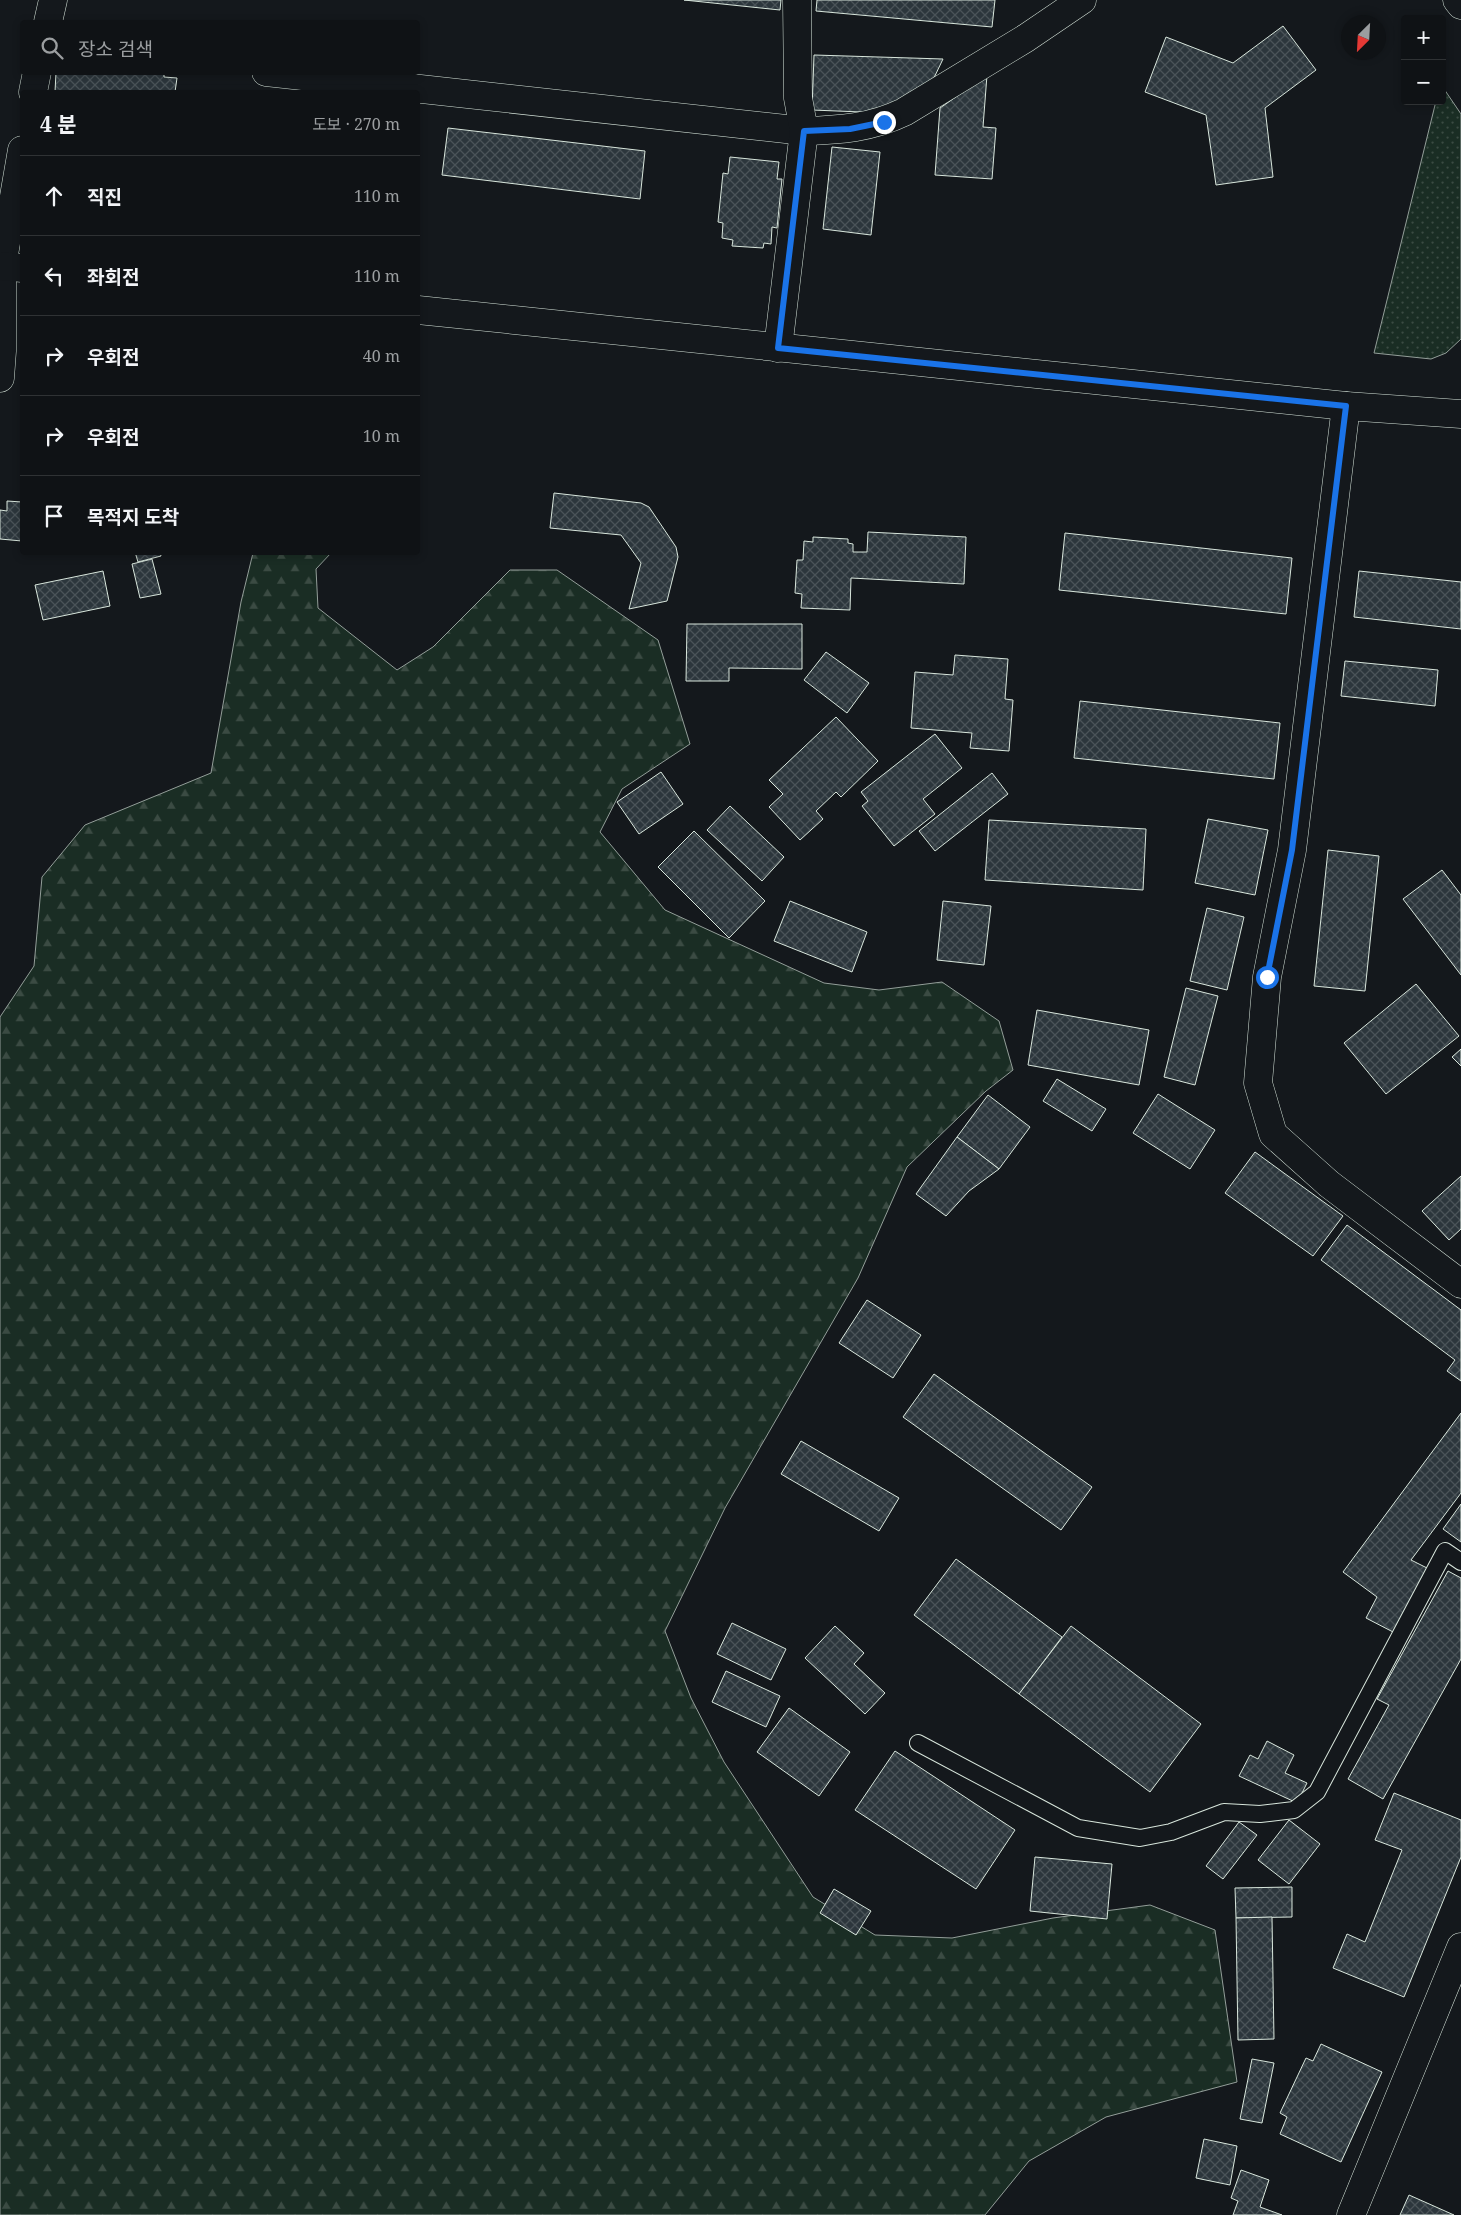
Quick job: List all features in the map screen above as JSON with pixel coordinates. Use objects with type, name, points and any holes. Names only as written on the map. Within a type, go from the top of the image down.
[{"type":"main road","points":[[48,20],[53,0]]},
{"type":"main road","points":[[778,348],[804,131],[798,98],[797,0]]},
{"type":"main road","points":[[293,75],[804,131],[850,129],[884,122],[904,112],[1018,43],[1082,0]]},
{"type":"main road","points":[[1457,0],[1461,5]]},
{"type":"main road","points":[[33,90],[36,75]]},
{"type":"main road","points":[[0,378],[8,267],[20,167]]},
{"type":"main road","points":[[420,310],[1346,406],[1461,414]]},
{"type":"main road","points":[[1346,406],[1292,850],[1267,977],[1258,1083],[1273,1134],[1329,1184],[1461,1284]]},
{"type":"main road","points":[[1351,2215],[1461,1947]]},
{"type":"lane","points":[[918,1743],[1078,1828],[1140,1838],[1171,1832],[1224,1812],[1260,1814],[1294,1810],[1318,1792],[1445,1551],[1461,1562]]},
{"type":"green space","points":[[1446,92],[1461,114],[1461,339],[1446,353],[1431,359],[1374,353],[1435,105],[1446,105]]},
{"type":"green space","points":[[253,555],[329,555],[316,569],[318,608],[397,670],[433,647],[510,570],[557,570],[658,640],[690,744],[622,789],[600,832],[665,910],[824,983],[879,990],[942,982],[999,1021],[1013,1070],[986,1091],[907,1167],[858,1278],[725,1508],[665,1631],[691,1698],[724,1762],[813,1897],[875,1935],[952,1938],[1053,1918],[1150,1905],[1215,1930],[1237,2082],[1106,2117],[1029,2161],[985,2215],[0,2215],[0,1017],[34,966],[42,877],[85,825],[211,773],[241,602]]},
{"type":"building","points":[[684,0],[781,0],[780,10]]},
{"type":"building","points":[[817,0],[995,0],[992,27],[816,11]]},
{"type":"building","points":[[1283,26],[1316,70],[1265,108],[1273,177],[1216,185],[1206,115],[1145,92],[1166,37],[1233,63]]},
{"type":"building","points":[[814,55],[943,59],[932,82],[887,113],[812,110]]},
{"type":"building","points":[[56,75],[164,75],[164,77],[177,78],[175,90],[55,90]]},
{"type":"building","points":[[987,75],[983,127],[996,128],[992,179],[935,175],[940,108]]},
{"type":"building","points":[[448,128],[645,151],[640,199],[442,175]]},
{"type":"building","points":[[832,147],[880,152],[871,235],[823,229]]},
{"type":"building","points":[[730,157],[779,162],[777,179],[782,179],[777,228],[772,227],[771,244],[764,243],[763,248],[732,246],[733,240],[722,238],[723,223],[718,222],[723,173],[728,174]]},
{"type":"building","points":[[554,493],[641,503],[649,507],[676,547],[678,557],[667,601],[629,609],[641,563],[621,535],[550,528]]},
{"type":"building","points":[[7,501],[20,502],[20,541],[0,539],[0,510],[7,511]]},
{"type":"building","points":[[868,532],[966,537],[964,584],[851,578],[850,610],[801,608],[802,594],[795,593],[797,560],[803,560],[804,541],[813,542],[813,537],[848,539],[848,543],[853,544],[853,552],[867,552]]},
{"type":"building","points":[[1065,533],[1292,558],[1286,614],[1059,590]]},
{"type":"building","points":[[136,555],[161,555],[161,556],[138,562]]},
{"type":"building","points":[[152,559],[161,594],[140,598],[132,564]]},
{"type":"building","points":[[103,571],[110,606],[43,620],[35,585]]},
{"type":"building","points":[[1359,571],[1461,582],[1461,629],[1354,617]]},
{"type":"building","points":[[687,624],[802,624],[802,669],[729,668],[729,681],[686,681]]},
{"type":"building","points":[[826,652],[869,683],[847,713],[804,680]]},
{"type":"building","points":[[955,655],[1008,659],[1005,699],[1013,700],[1009,751],[970,748],[972,733],[911,728],[915,672],[953,675]]},
{"type":"building","points":[[1345,661],[1438,670],[1435,706],[1341,696]]},
{"type":"building","points":[[1080,701],[1280,723],[1274,779],[1074,758]]},
{"type":"building","points":[[836,717],[878,761],[841,797],[836,792],[816,811],[823,819],[800,840],[769,807],[783,794],[769,780]]},
{"type":"building","points":[[935,734],[962,768],[923,799],[935,814],[894,846],[862,806],[868,801],[861,792]]},
{"type":"building","points":[[661,772],[683,804],[639,834],[617,802]]},
{"type":"building","points":[[992,773],[1008,794],[935,851],[919,831]]},
{"type":"building","points":[[730,806],[784,857],[762,881],[707,830]]},
{"type":"building","points":[[1208,819],[1268,830],[1255,895],[1195,883]]},
{"type":"building","points":[[989,820],[1146,829],[1143,890],[985,880]]},
{"type":"building","points":[[694,831],[765,901],[729,938],[658,867]]},
{"type":"building","points":[[1328,850],[1379,856],[1365,991],[1314,986]]},
{"type":"building","points":[[1442,870],[1461,895],[1461,975],[1403,899]]},
{"type":"building","points":[[790,901],[867,932],[852,972],[774,941]]},
{"type":"building","points":[[943,901],[991,906],[984,965],[937,960]]},
{"type":"building","points":[[1207,908],[1244,917],[1227,990],[1190,981]]},
{"type":"building","points":[[1416,984],[1459,1036],[1386,1094],[1344,1043]]},
{"type":"building","points":[[1186,988],[1218,996],[1195,1085],[1164,1077]]},
{"type":"building","points":[[1037,1010],[1149,1030],[1139,1085],[1028,1065]]},
{"type":"building","points":[[1461,1049],[1461,1066],[1452,1057]]},
{"type":"building","points":[[1057,1079],[1106,1109],[1092,1131],[1043,1101]]},
{"type":"building","points":[[1158,1094],[1215,1130],[1190,1169],[1133,1133]]},
{"type":"building","points":[[988,1095],[1030,1127],[999,1169],[957,1137]]},
{"type":"building","points":[[957,1137],[999,1169],[969,1191],[946,1216],[916,1194]]},
{"type":"building","points":[[1255,1152],[1343,1216],[1313,1256],[1225,1193]]},
{"type":"building","points":[[1461,1176],[1461,1229],[1449,1240],[1422,1211]]},
{"type":"building","points":[[1347,1225],[1461,1310],[1461,1381],[1447,1371],[1455,1360],[1321,1260]]},
{"type":"building","points":[[867,1300],[921,1335],[893,1378],[839,1343]]},
{"type":"building","points":[[934,1374],[1092,1487],[1061,1530],[903,1417]]},
{"type":"building","points":[[1461,1413],[1461,1493],[1411,1560],[1429,1569],[1395,1633],[1366,1618],[1377,1597],[1343,1572]]},
{"type":"building","points":[[801,1441],[899,1498],[879,1531],[781,1474]]},
{"type":"building","points":[[1461,1504],[1461,1542],[1443,1529]]},
{"type":"building","points":[[956,1559],[1062,1637],[1019,1694],[914,1615]]},
{"type":"building","points":[[1448,1571],[1461,1578],[1461,1659],[1383,1799],[1348,1779],[1389,1705],[1377,1699]]},
{"type":"building","points":[[732,1623],[786,1649],[771,1680],[717,1654]]},
{"type":"building","points":[[835,1626],[864,1653],[854,1664],[885,1693],[865,1714],[805,1658]]},
{"type":"building","points":[[1071,1626],[1201,1724],[1150,1792],[1019,1694]]},
{"type":"building","points":[[726,1671],[780,1696],[766,1727],[712,1702]]},
{"type":"building","points":[[789,1708],[850,1752],[819,1796],[757,1752]]},
{"type":"building","points":[[1267,1741],[1294,1755],[1285,1773],[1307,1783],[1297,1803],[1239,1776],[1250,1755],[1258,1759]]},
{"type":"building","points":[[895,1751],[1015,1830],[976,1889],[855,1810]]},
{"type":"building","points":[[1394,1793],[1461,1820],[1461,1857],[1404,1997],[1333,1968],[1347,1934],[1365,1942],[1402,1850],[1375,1840]]},
{"type":"building","points":[[1289,1820],[1320,1844],[1289,1884],[1258,1860]]},
{"type":"building","points":[[1239,1822],[1257,1835],[1223,1879],[1206,1866]]},
{"type":"building","points":[[1035,1857],[1112,1864],[1107,1919],[1030,1911]]},
{"type":"building","points":[[1292,1887],[1292,1917],[1236,1918],[1235,1888]]},
{"type":"building","points":[[834,1889],[871,1911],[856,1935],[820,1913]]},
{"type":"building","points":[[1272,1917],[1274,2039],[1238,2040],[1236,1918]]},
{"type":"building","points":[[1321,2044],[1382,2072],[1341,2162],[1280,2134],[1287,2117],[1280,2113],[1306,2058],[1313,2061]]},
{"type":"building","points":[[1252,2059],[1274,2063],[1262,2123],[1240,2119]]},
{"type":"building","points":[[1204,2139],[1237,2146],[1230,2185],[1196,2178]]},
{"type":"building","points":[[1241,2170],[1269,2180],[1260,2207],[1282,2215],[1233,2215],[1238,2201],[1231,2198]]},
{"type":"building","points":[[1409,2195],[1454,2215],[1400,2215]]},
{"type":"route","points":[[884,122],[850,129],[804,131],[778,348],[1346,406],[1292,850],[1267,977]]}]
